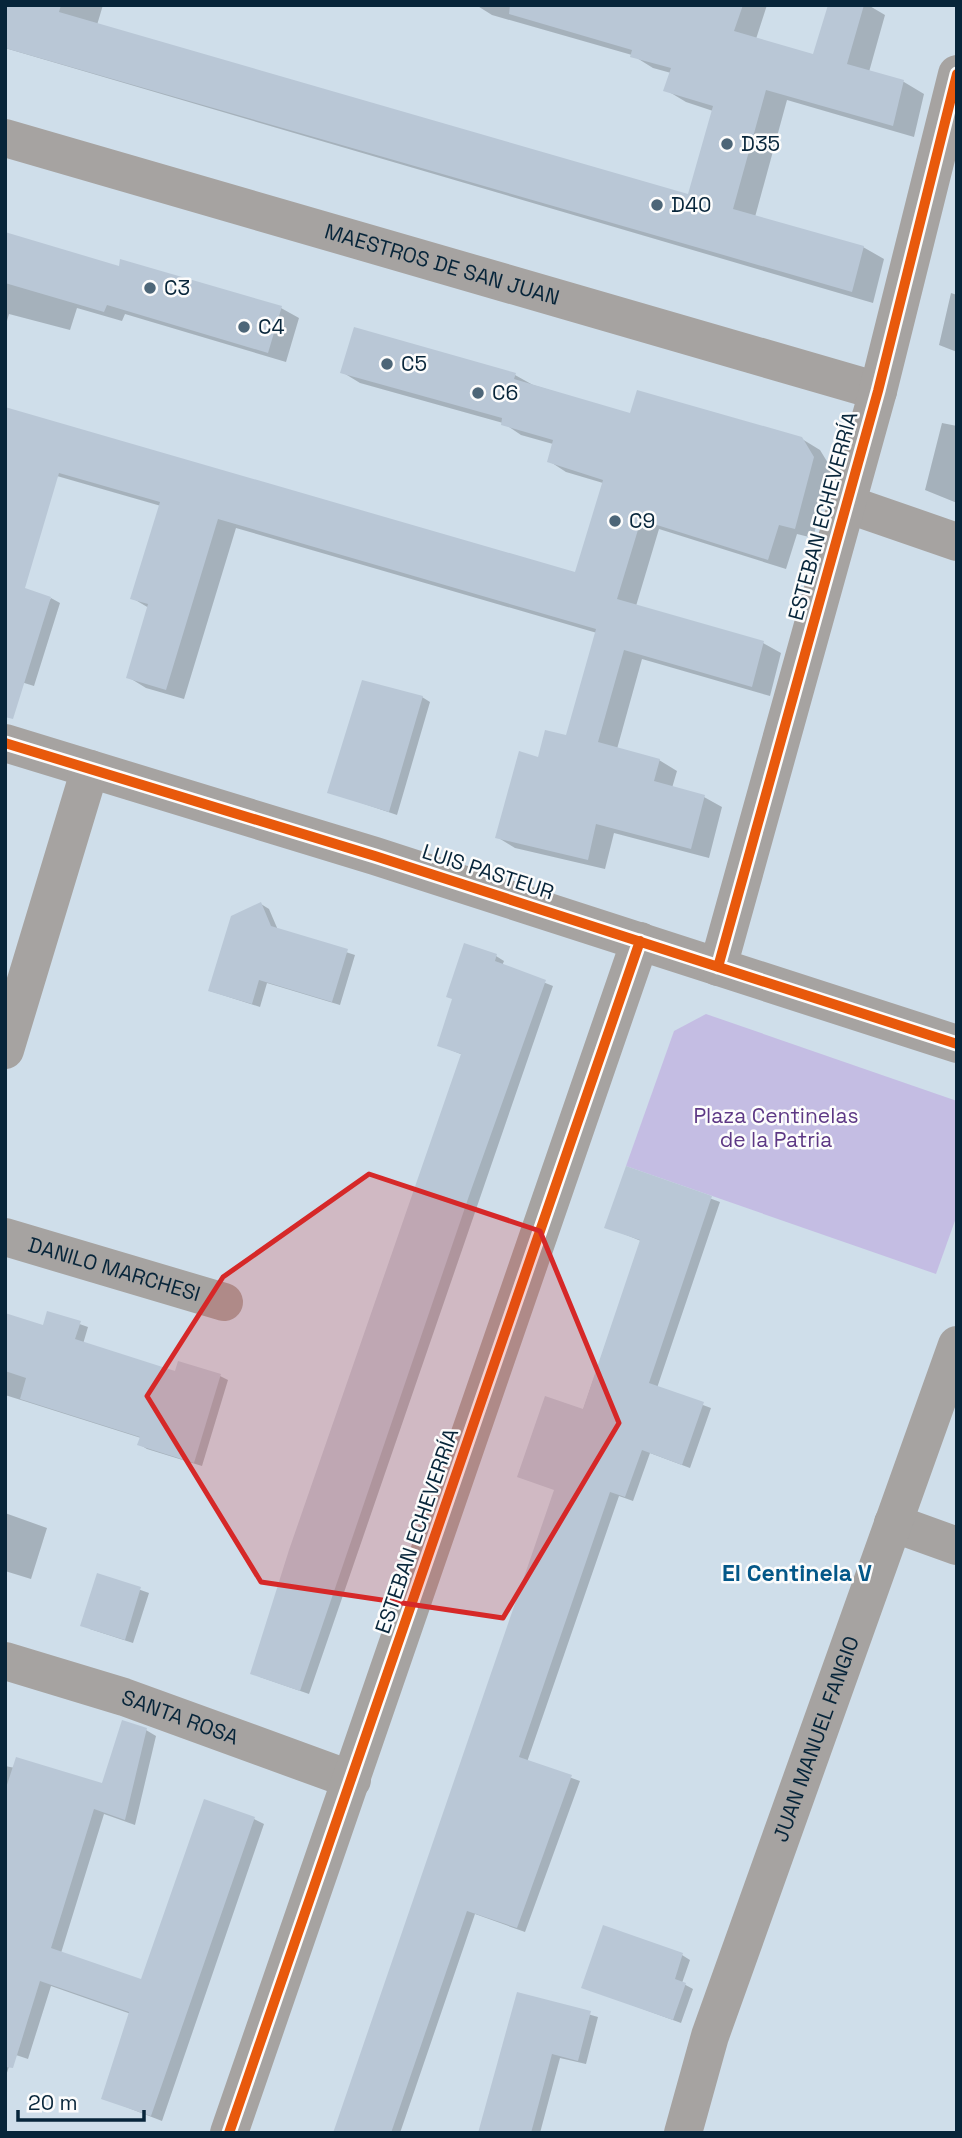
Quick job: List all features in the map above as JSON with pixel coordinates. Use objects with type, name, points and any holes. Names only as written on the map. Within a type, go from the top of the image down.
[{"type":"street","name":"ESTEBAN ECHEVERRÍA","points":[[718,967],[878,391],[957,74]]},
{"type":"street","name":"MAESTROS DE SAN JUAN","points":[[5,138],[878,391]]},
{"type":"street","points":[[847,504],[957,542]]},
{"type":"street","name":"LUIS PASTEUR","points":[[5,743],[640,941],[957,1044]]},
{"type":"street","points":[[5,1050],[90,769]]},
{"type":"street","name":"ESTEBAN ECHEVERRÍA","points":[[229,2133],[640,941]]},
{"type":"street","name":"DANILO MARCHESI","points":[[5,1237],[224,1302]]},
{"type":"street","name":"JUAN MANUEL FANGIO","points":[[683,2133],[710,2035],[957,1345]]},
{"type":"street","points":[[893,1523],[957,1546]]},
{"type":"street","name":"SANTA ROSA","points":[[5,1661],[124,1697],[352,1780]]},
{"type":"highlighted area","points":[[369,1174],[540,1231],[619,1423],[503,1618],[261,1582],[147,1396],[223,1277]]},
{"type":"green space","name":"Plaza Centinelas de la Patria","points":[[706,1014],[957,1101],[957,1215],[936,1274],[626,1166],[674,1031]]},
{"type":"building","points":[[5,5],[61,5],[59,12],[688,194],[713,106],[663,91],[671,68],[630,57],[632,50],[509,14],[510,5],[743,5],[734,31],[813,54],[828,5],[864,5],[847,64],[904,80],[893,126],[766,90],[733,209],[864,246],[852,292],[5,48]]},
{"type":"building","points":[[5,232],[119,266],[120,259],[282,306],[268,353],[107,305],[104,312],[5,283]]},
{"type":"building","points":[[354,327],[516,373],[514,379],[630,413],[637,390],[802,437],[814,457],[795,529],[779,525],[768,560],[641,520],[617,599],[764,641],[752,687],[624,650],[598,742],[660,759],[654,781],[705,795],[691,849],[596,824],[588,860],[495,838],[519,751],[538,757],[545,730],[566,735],[596,629],[218,519],[166,690],[126,678],[148,604],[130,599],[160,502],[59,473],[25,588],[51,597],[13,719],[5,717],[5,407],[575,572],[603,480],[547,462],[553,440],[501,425],[502,418],[340,373]]},
{"type":"building","points":[[362,680],[423,696],[389,812],[327,793]]},
{"type":"building","points":[[261,902],[271,926],[348,949],[332,1002],[259,980],[252,1004],[208,991],[231,916]]},
{"type":"building","points":[[464,943],[497,954],[495,961],[546,980],[470,1193],[300,1691],[250,1674],[289,1550],[461,1054],[437,1046],[452,999],[446,997]]},
{"type":"building","points":[[626,1166],[712,1196],[649,1383],[704,1402],[682,1465],[642,1450],[625,1497],[610,1492],[519,1757],[572,1775],[517,1928],[467,1911],[391,2133],[333,2133],[554,1490],[517,1477],[545,1396],[583,1409],[640,1240],[604,1228]]},
{"type":"building","points":[[47,1311],[81,1321],[75,1339],[175,1371],[178,1361],[221,1374],[194,1463],[137,1445],[140,1437],[20,1399],[26,1378],[5,1371],[5,1313],[43,1325]]},
{"type":"building","points":[[97,1573],[141,1587],[125,1640],[80,1626]]},
{"type":"building","points":[[122,1720],[147,1728],[125,1820],[94,1809],[51,1948],[141,1979],[204,1799],[255,1817],[151,2116],[101,2099],[129,2012],[40,1981],[13,2068],[5,2067],[5,1791],[16,1757],[102,1783]]},
{"type":"building","points":[[603,1925],[683,1953],[675,1979],[686,1983],[673,2020],[581,1988]]},
{"type":"building","points":[[517,1992],[591,2011],[578,2061],[552,2054],[531,2133],[478,2133]]},
{"type":"cycle path","points":[[718,967],[878,391],[957,74]]},
{"type":"cycle path","points":[[5,743],[375,856],[957,1044]]},
{"type":"cycle path","points":[[229,2133],[640,941]]},
{"type":"place","name":"D35","points":[[727,144]]},
{"type":"place","name":"D40","points":[[657,205]]},
{"type":"place","name":"C3","points":[[150,288]]},
{"type":"place","name":"C4","points":[[244,327]]},
{"type":"place","name":"C5","points":[[387,364]]},
{"type":"place","name":"C6","points":[[478,393]]},
{"type":"place","name":"C9","points":[[615,521]]},
{"type":"district","name":"El Centinela V","points":[[797,1573]]}]
